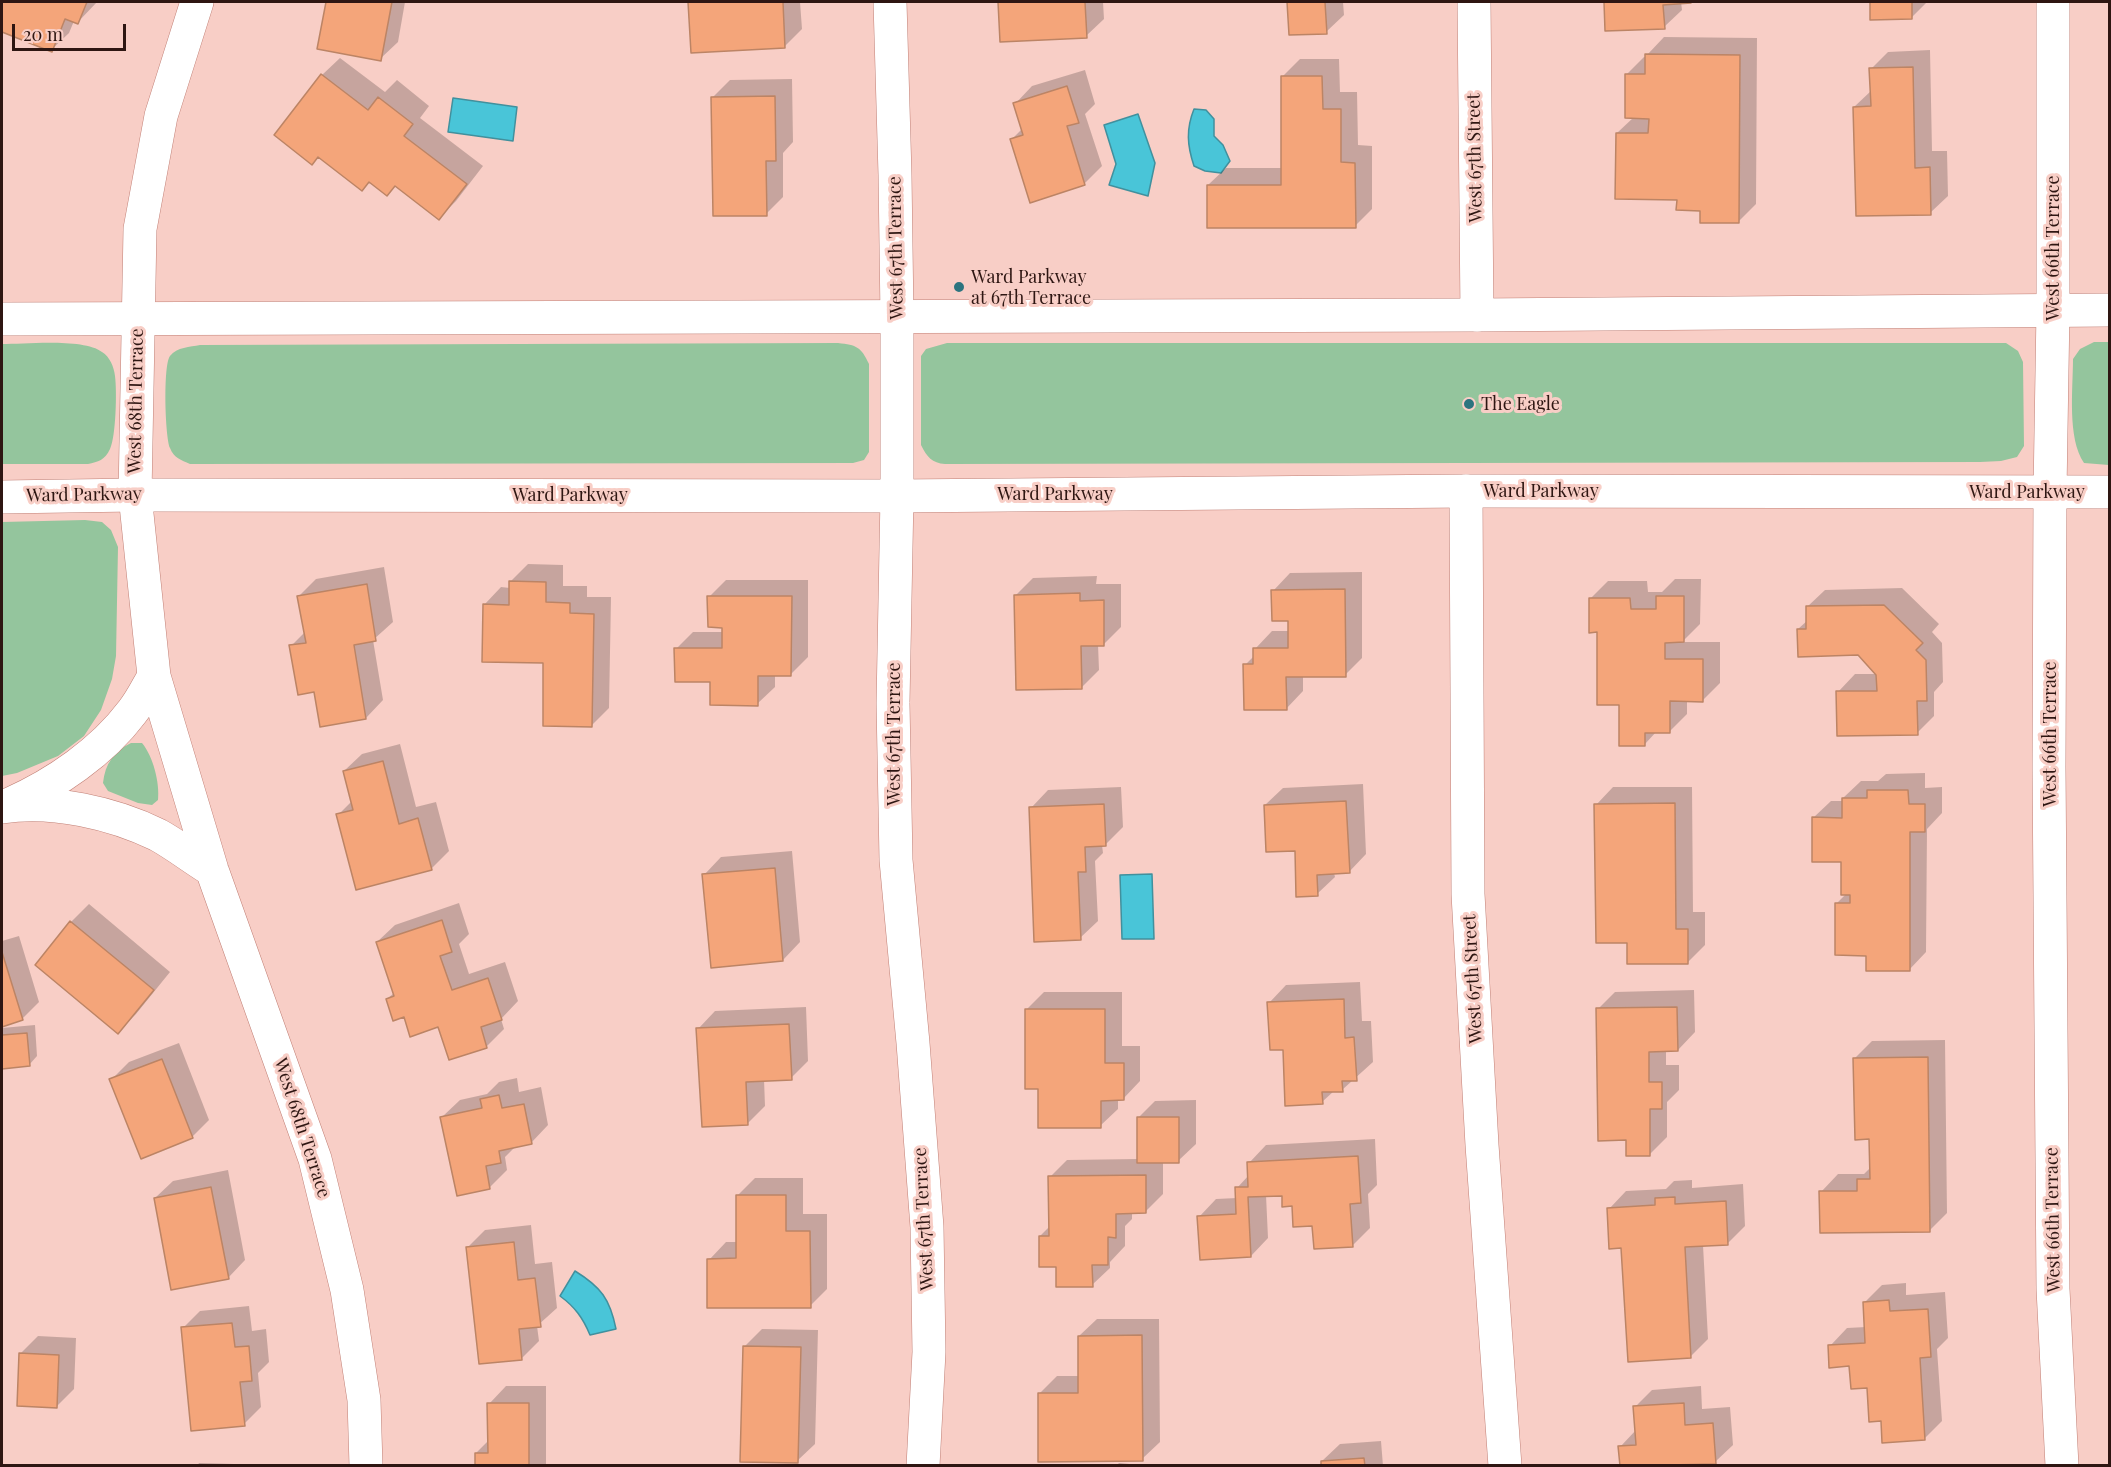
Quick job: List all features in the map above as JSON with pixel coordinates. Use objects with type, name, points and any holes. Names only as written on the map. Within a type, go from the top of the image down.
[{"type":"street","name":"West 68th Terrace","points":[[197,2],[161,116],[140,229],[135,495],[154,676],[212,870],[315,1158],[347,1290],[364,1400],[366,1466]]},
{"type":"street","name":"West 67th Terrace","points":[[890,2],[897,316],[897,496],[893,703],[896,860],[927,1227],[929,1352],[923,1466]]},
{"type":"street","name":"West 67th Street","points":[[1474,2],[1477,315]]},
{"type":"street","name":"West 66th Terrace","points":[[2053,2],[2049,779],[2054,1289],[2062,1466]]},
{"type":"street","points":[[2,319],[1477,315],[2109,310]]},
{"type":"street","name":"West 67th Street","points":[[1466,491],[1468,894],[1482,1145],[1505,1466]]},
{"type":"street","name":"Ward Parkway","points":[[2,497],[135,495],[897,496],[1466,491],[2109,492]]},
{"type":"street","points":[[2,807],[39,791],[66,774],[101,744],[132,712],[154,676]]},
{"type":"street","points":[[2,807],[48,806],[118,818],[159,836],[212,870]]},
{"type":"green space","points":[[2094,342],[2109,342],[2109,465],[2084,463],[2075,440],[2073,427],[2073,359],[2080,349]]},
{"type":"green space","points":[[69,343],[94,348],[107,357],[113,366],[115,376],[116,414],[112,443],[103,458],[88,464],[2,464],[2,344]]},
{"type":"green space","points":[[838,343],[858,348],[869,364],[869,452],[864,460],[853,463],[190,464],[174,454],[168,441],[166,372],[170,356],[184,348],[200,345]]},
{"type":"green space","points":[[947,343],[2006,343],[2018,351],[2023,362],[2024,446],[2017,457],[2001,461],[1980,462],[945,464],[930,459],[921,445],[921,356],[926,349]]},
{"type":"green space","points":[[85,520],[102,522],[111,530],[118,547],[116,656],[112,679],[101,710],[84,736],[58,756],[17,773],[2,776],[2,522]]},
{"type":"green space","points":[[131,743],[142,743],[152,762],[157,778],[158,800],[152,805],[138,803],[108,791],[103,783],[111,759]]},
{"type":"water","points":[[453,98],[517,107],[513,141],[448,132]]},
{"type":"water","points":[[1194,109],[1206,110],[1214,119],[1214,136],[1223,145],[1230,161],[1221,173],[1205,171],[1194,166],[1188,137]]},
{"type":"water","points":[[1138,114],[1155,163],[1148,196],[1109,185],[1116,164],[1104,125]]},
{"type":"water","points":[[1152,874],[1154,939],[1122,939],[1120,875]]},
{"type":"water","points":[[575,1271],[598,1288],[603,1295],[611,1310],[616,1329],[590,1335],[578,1313],[560,1296]]},
{"type":"building","points":[[2,2],[87,2],[78,24],[65,19],[52,52],[2,32]]},
{"type":"building","points":[[326,2],[392,2],[381,61],[317,49]]},
{"type":"building","points":[[688,2],[783,2],[785,48],[691,53]]},
{"type":"building","points":[[998,2],[1085,2],[1087,38],[1000,42]]},
{"type":"building","points":[[1287,2],[1325,2],[1327,34],[1289,35]]},
{"type":"building","points":[[1604,2],[1691,3],[1663,5],[1665,29],[1605,31]]},
{"type":"building","points":[[1870,2],[1912,2],[1912,19],[1870,20]]},
{"type":"building","points":[[1645,54],[1740,55],[1739,223],[1700,223],[1700,211],[1676,210],[1677,200],[1615,199],[1616,133],[1648,133],[1649,119],[1625,118],[1625,74],[1645,74]]},
{"type":"building","points":[[1913,67],[1915,168],[1930,167],[1931,215],[1856,216],[1853,107],[1871,106],[1869,68]]},
{"type":"building","points":[[321,74],[368,110],[378,97],[413,124],[404,136],[467,184],[439,220],[395,186],[387,196],[369,182],[362,191],[318,157],[312,165],[274,135]]},
{"type":"building","points":[[1281,76],[1322,76],[1323,109],[1341,109],[1341,162],[1355,163],[1356,228],[1207,228],[1207,185],[1281,185]]},
{"type":"building","points":[[1067,86],[1079,123],[1067,126],[1085,185],[1030,203],[1010,139],[1023,135],[1013,103]]},
{"type":"building","points":[[775,96],[776,161],[766,161],[767,216],[713,216],[711,97]]},
{"type":"building","points":[[509,581],[546,582],[546,602],[570,603],[570,613],[594,614],[592,727],[543,726],[543,663],[482,662],[483,604],[509,605]]},
{"type":"building","points":[[367,584],[376,641],[354,645],[366,719],[320,727],[314,692],[298,695],[289,645],[306,643],[297,596]]},
{"type":"building","points":[[1345,589],[1346,677],[1286,677],[1287,710],[1244,710],[1243,664],[1253,664],[1253,648],[1288,648],[1288,621],[1272,621],[1271,590]]},
{"type":"building","points":[[1080,593],[1080,601],[1104,600],[1104,646],[1081,646],[1082,689],[1016,690],[1014,595]]},
{"type":"building","points":[[707,596],[792,596],[791,676],[758,676],[758,706],[710,705],[710,682],[675,682],[674,648],[722,648],[722,628],[708,627]]},
{"type":"building","points":[[1656,596],[1684,596],[1684,642],[1665,643],[1665,659],[1703,659],[1703,702],[1670,701],[1670,733],[1645,733],[1645,746],[1619,746],[1619,705],[1597,705],[1597,632],[1589,633],[1589,598],[1630,598],[1631,609],[1656,609]]},
{"type":"building","points":[[1884,605],[1923,643],[1916,650],[1926,660],[1927,701],[1917,701],[1918,735],[1837,736],[1836,691],[1877,691],[1876,675],[1858,655],[1798,657],[1797,629],[1806,629],[1806,606]]},
{"type":"building","points":[[383,761],[399,824],[418,818],[432,870],[356,890],[336,814],[353,810],[343,771]]},
{"type":"building","points":[[1867,790],[1908,790],[1909,804],[1925,804],[1925,832],[1910,832],[1910,971],[1866,971],[1866,956],[1835,955],[1835,903],[1850,903],[1850,895],[1841,895],[1841,862],[1812,862],[1812,817],[1842,818],[1842,798],[1867,798]]},
{"type":"building","points":[[1346,801],[1350,873],[1317,875],[1318,896],[1296,897],[1295,851],[1266,852],[1264,805]]},
{"type":"building","points":[[1675,803],[1676,929],[1688,929],[1688,964],[1627,964],[1627,943],[1596,943],[1594,804]]},
{"type":"building","points":[[1104,804],[1106,846],[1085,847],[1086,872],[1078,872],[1081,940],[1034,942],[1029,807]]},
{"type":"building","points":[[775,868],[783,961],[711,968],[702,874]]},
{"type":"building","points":[[442,920],[452,952],[440,956],[452,990],[488,978],[502,1020],[481,1027],[487,1048],[449,1060],[438,1027],[410,1037],[404,1017],[393,1021],[386,999],[394,996],[376,942]]},
{"type":"building","points":[[70,921],[154,990],[118,1034],[35,965]]},
{"type":"building","points":[[2,952],[23,1020],[2,1027]]},
{"type":"building","points":[[1344,999],[1345,1038],[1354,1037],[1357,1081],[1342,1081],[1343,1092],[1322,1092],[1323,1104],[1285,1106],[1283,1050],[1270,1050],[1267,1002]]},
{"type":"building","points":[[1677,1007],[1678,1051],[1649,1052],[1649,1082],[1662,1082],[1662,1109],[1650,1109],[1650,1156],[1626,1156],[1626,1140],[1598,1141],[1596,1008]]},
{"type":"building","points":[[1025,1009],[1105,1009],[1105,1063],[1124,1063],[1124,1100],[1101,1101],[1101,1128],[1038,1128],[1038,1089],[1025,1089]]},
{"type":"building","points":[[789,1024],[792,1080],[746,1082],[748,1125],[702,1127],[696,1028]]},
{"type":"building","points":[[27,1033],[30,1066],[2,1069],[2,1035]]},
{"type":"building","points":[[1928,1057],[1930,1232],[1820,1233],[1819,1191],[1857,1191],[1857,1179],[1870,1179],[1869,1139],[1855,1140],[1853,1058]]},
{"type":"building","points":[[162,1059],[193,1138],[141,1159],[109,1079]]},
{"type":"building","points":[[499,1095],[502,1108],[524,1104],[532,1144],[499,1151],[501,1163],[486,1166],[490,1189],[457,1196],[440,1117],[482,1108],[480,1099]]},
{"type":"building","points":[[1137,1117],[1179,1117],[1179,1163],[1137,1163]]},
{"type":"building","points":[[1358,1156],[1361,1203],[1350,1204],[1353,1247],[1314,1249],[1312,1226],[1293,1227],[1292,1206],[1282,1207],[1282,1196],[1248,1197],[1251,1257],[1200,1260],[1197,1216],[1236,1214],[1235,1187],[1248,1187],[1247,1162]]},
{"type":"building","points":[[1146,1175],[1146,1213],[1116,1214],[1116,1238],[1108,1237],[1108,1265],[1092,1265],[1093,1287],[1056,1287],[1056,1267],[1039,1267],[1039,1236],[1049,1236],[1048,1176]]},
{"type":"building","points":[[211,1187],[229,1279],[171,1290],[154,1198]]},
{"type":"building","points":[[736,1195],[786,1195],[786,1231],[810,1231],[811,1308],[707,1308],[707,1259],[736,1258]]},
{"type":"building","points":[[1675,1197],[1675,1204],[1726,1201],[1728,1245],[1685,1247],[1691,1358],[1628,1362],[1621,1248],[1609,1249],[1607,1208],[1655,1205],[1655,1198]]},
{"type":"building","points":[[514,1242],[518,1280],[535,1278],[541,1327],[519,1329],[522,1360],[479,1364],[466,1247]]},
{"type":"building","points":[[1889,1300],[1890,1311],[1928,1309],[1931,1357],[1920,1358],[1925,1440],[1882,1443],[1881,1421],[1869,1422],[1867,1388],[1851,1389],[1849,1366],[1829,1368],[1828,1345],[1865,1343],[1863,1302]]},
{"type":"building","points":[[232,1323],[235,1347],[249,1346],[252,1381],[240,1382],[245,1426],[191,1431],[181,1327]]},
{"type":"building","points":[[1142,1335],[1143,1461],[1038,1462],[1038,1393],[1078,1393],[1078,1336]]},
{"type":"building","points":[[743,1346],[801,1347],[798,1463],[740,1462]]},
{"type":"building","points":[[19,1353],[59,1355],[57,1408],[17,1406]]},
{"type":"building","points":[[487,1403],[529,1403],[529,1466],[475,1466],[475,1453],[488,1453]]},
{"type":"building","points":[[1684,1403],[1685,1425],[1713,1423],[1716,1464],[1620,1466],[1618,1446],[1636,1445],[1633,1406]]},
{"type":"building","points":[[1364,1458],[1365,1466],[1321,1466],[1321,1461]]},
{"type":"place","name":"Ward Parkway at 67th Terrace","points":[[959,287]]},
{"type":"place","name":"The Eagle","points":[[1469,404]]}]
